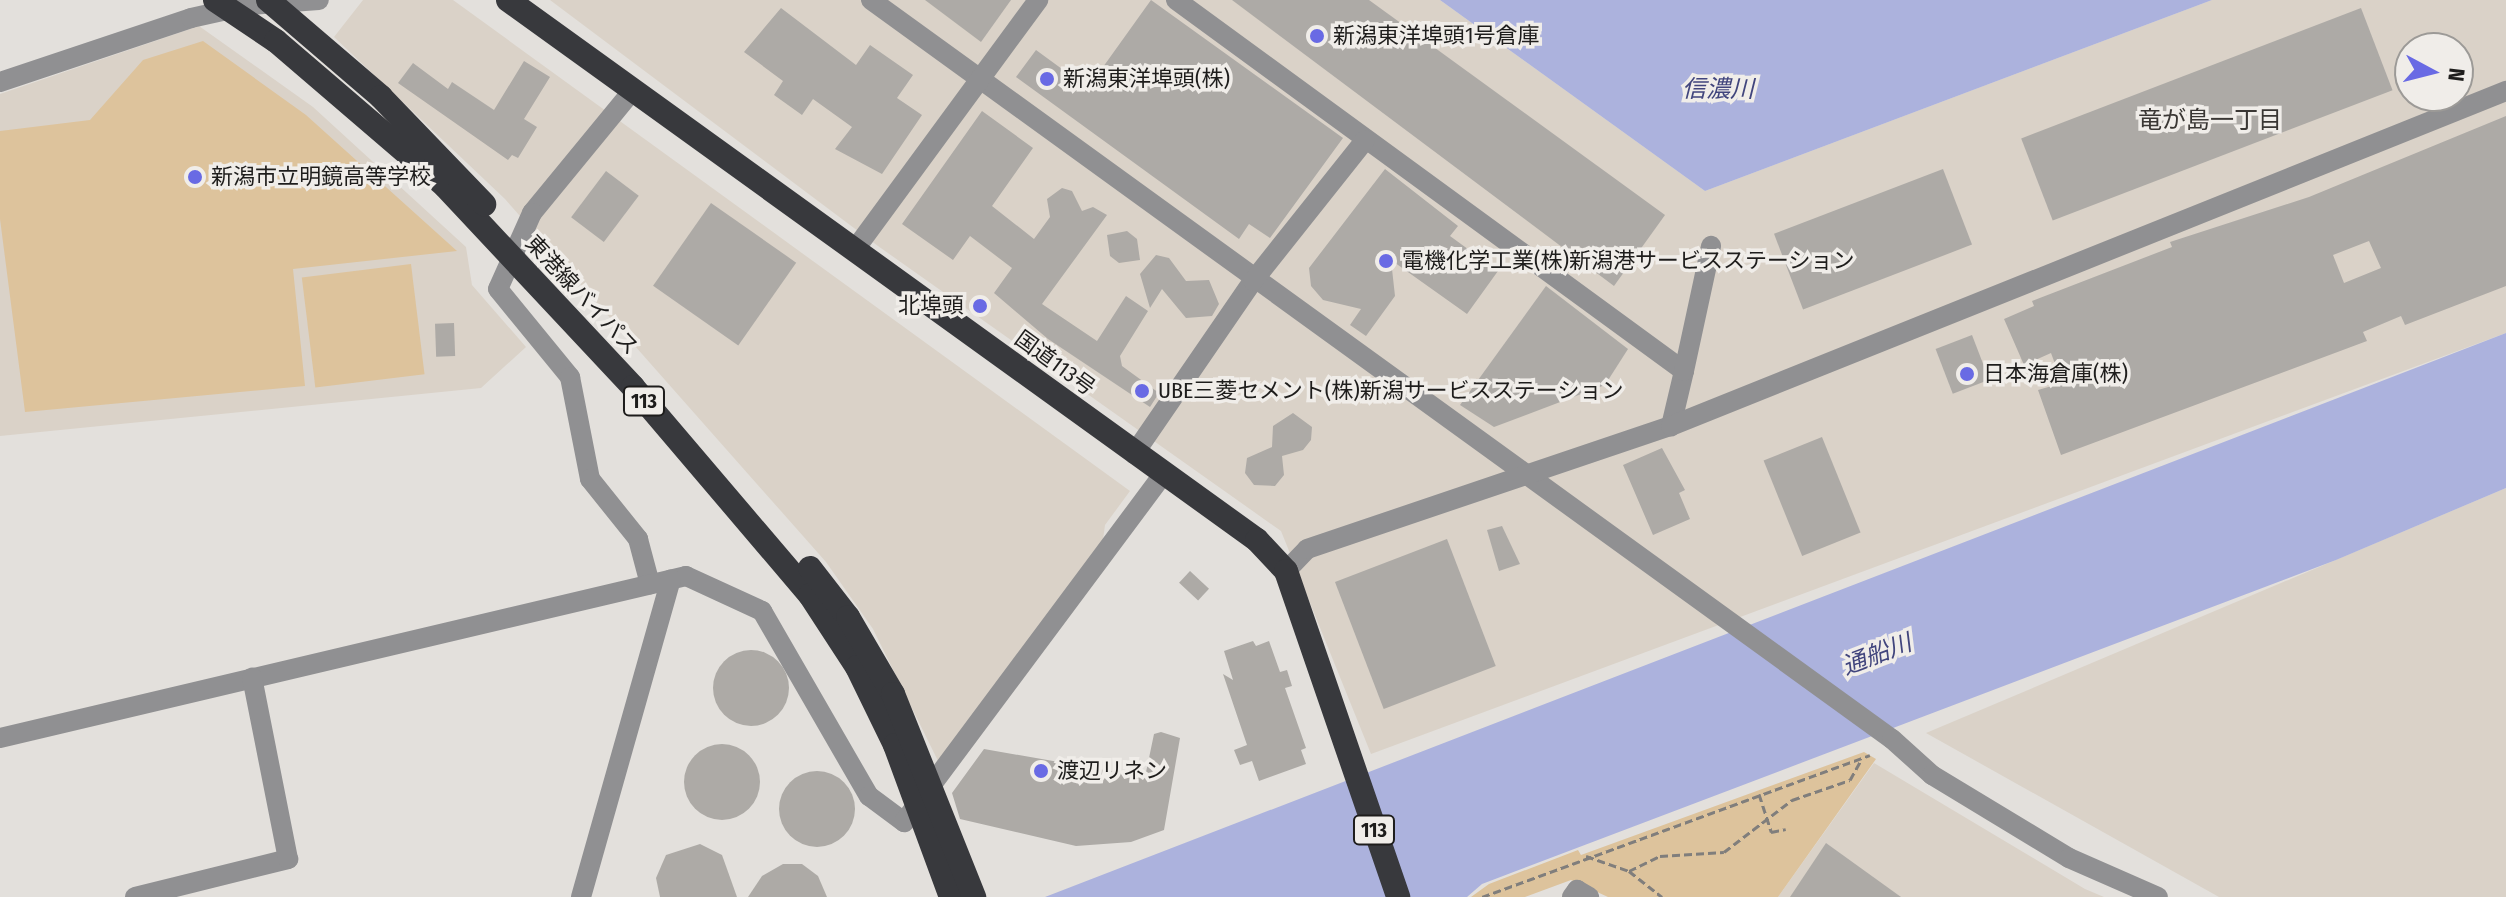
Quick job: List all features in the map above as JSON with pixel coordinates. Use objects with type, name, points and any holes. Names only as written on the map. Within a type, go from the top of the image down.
[{"type":"highway","name":"東港線バイパス","points":[[215,0],[276,41],[445,186],[633,387],[810,595],[857,667],[895,745],[951,897]]},
{"type":"highway","name":"東港線バイパス","points":[[268,0],[381,97],[459,177],[821,581],[871,653],[914,736],[974,897]]},
{"type":"highway","name":"国道113号","points":[[508,0],[1257,540],[1286,571],[1398,897]]},
{"type":"street","points":[[152,28],[199,0]]},
{"type":"street","points":[[0,82],[152,28],[249,5],[319,0]]},
{"type":"street","points":[[871,0],[1253,281],[1892,739],[1932,775],[2056,850],[2158,897]]},
{"type":"street","points":[[856,248],[1038,0]]},
{"type":"street","points":[[1176,0],[1684,371]]},
{"type":"street","points":[[633,90],[532,213],[498,289],[570,377],[590,479],[638,539],[650,584]]},
{"type":"street","points":[[1286,571],[1307,549],[1530,479],[1671,426],[2506,91]]},
{"type":"street","points":[[1134,454],[1253,281],[1365,140]]},
{"type":"street","points":[[1671,426],[1711,246]]},
{"type":"street","points":[[0,738],[686,576],[762,611],[869,796],[904,822],[1163,474]]},
{"type":"street","points":[[581,897],[671,579]]},
{"type":"street","points":[[135,897],[288,859],[252,678]]},
{"type":"street","points":[[1572,897],[1577,890],[1589,897]]},
{"type":"path","points":[[1482,897],[1586,856],[1870,755]]},
{"type":"path","points":[[1629,871],[1660,856],[1724,852],[1747,830],[1766,822],[1792,800],[1850,780],[1861,758]]},
{"type":"path","points":[[1759,794],[1771,832],[1786,829]]},
{"type":"path","points":[[1586,856],[1629,871],[1662,897]]},
{"type":"shaded area","points":[[363,0],[453,0],[1130,491],[1105,525],[1102,547],[940,765],[873,629],[826,562],[505,199],[334,37]]},
{"type":"shaded area","points":[[550,0],[1440,0],[1705,191],[2212,0],[2506,0],[2506,333],[1371,754],[1281,531],[878,246]]},
{"type":"shaded area","name":"新潟市立明鏡高等学校","points":[[199,26],[313,107],[466,247],[472,285],[526,347],[481,388],[0,436],[0,94]]},
{"type":"shaded area","name":"新潟市立明鏡高等学校","points":[[203,41],[306,115],[457,251],[293,269],[305,386],[25,412],[0,219],[0,131],[90,120],[143,60]]},
{"type":"shaded area","points":[[411,264],[425,374],[315,388],[302,277]]},
{"type":"shaded area","points":[[2506,488],[2506,897],[2219,897],[1926,733]]},
{"type":"shaded area","points":[[1864,752],[1876,759],[1778,897],[1608,897],[1571,880],[1525,897],[1471,897],[1489,884],[1578,850],[1581,855]]},
{"type":"shaded area","points":[[1874,763],[2085,889],[2104,897],[1778,897]]},
{"type":"water","name":"信濃川","points":[[1440,0],[2212,0],[1705,191]]},
{"type":"water","name":"通船川","points":[[2506,333],[2506,488],[2336,560],[1482,884],[1467,897],[1045,897]]},
{"type":"building","points":[[925,0],[1011,0],[981,42]]},
{"type":"building","points":[[1151,0],[1343,138],[1270,238],[1249,224],[1239,239],[1016,77],[1036,50],[1088,88]]},
{"type":"building","points":[[1232,0],[1369,0],[1665,215],[1614,286]]},
{"type":"building","points":[[781,8],[856,65],[870,45],[913,75],[897,98],[922,115],[882,174],[835,149],[852,127],[813,99],[802,115],[774,95],[783,81],[744,52]]},
{"type":"building","points":[[2361,8],[2393,90],[2053,221],[2021,138]]},
{"type":"building","points":[[524,61],[550,77],[524,119],[537,127],[518,158],[512,155],[508,160],[398,83],[413,63],[448,89],[452,82],[494,110]]},
{"type":"building","points":[[982,111],[1033,148],[992,206],[1034,239],[1050,217],[1047,199],[1062,188],[1072,191],[1082,211],[1093,207],[1107,215],[1042,304],[1097,341],[1126,296],[1148,311],[1120,356],[1122,366],[1159,393],[1150,407],[1048,339],[994,293],[1012,268],[970,236],[953,260],[902,224]]},
{"type":"building","points":[[2506,116],[2506,286],[2405,325],[2401,316],[2363,332],[2367,341],[2061,455],[2038,390],[2062,383],[2051,353],[2024,365],[2004,319],[2034,306],[2032,301],[2172,247],[2170,242],[2309,197]],"holes":[[[2369,241],[2381,268],[2344,283],[2333,255]]]},
{"type":"building","points":[[1385,169],[1458,226],[1450,236],[1498,271],[1467,314],[1391,260],[1395,296],[1366,336],[1350,325],[1361,309],[1323,300],[1311,286],[1309,268]]},
{"type":"building","points":[[1943,169],[1972,245],[1803,309],[1774,234]]},
{"type":"building","points":[[606,171],[639,196],[604,242],[571,217]]},
{"type":"building","points":[[711,203],[796,263],[738,345],[653,286]]},
{"type":"building","points":[[1127,231],[1137,239],[1140,260],[1119,263],[1110,256],[1107,235]]},
{"type":"building","points":[[1156,255],[1169,258],[1186,281],[1209,280],[1219,304],[1212,316],[1186,318],[1162,289],[1150,308],[1140,274]]},
{"type":"building","points":[[1546,286],[1628,349],[1605,385],[1494,427],[1460,405]]},
{"type":"building","points":[[454,323],[455,356],[436,357],[435,324]]},
{"type":"building","name":"日本海倉庫(株)","points":[[1972,335],[1989,380],[1953,394],[1936,349]]},
{"type":"building","points":[[1293,413],[1312,427],[1311,440],[1303,450],[1282,456],[1284,475],[1275,486],[1254,485],[1245,473],[1247,458],[1272,447],[1273,426]]},
{"type":"building","points":[[1822,437],[1861,532],[1802,556],[1764,461]]},
{"type":"building","points":[[1662,448],[1685,490],[1679,493],[1690,519],[1653,535],[1623,465]]},
{"type":"building","points":[[1502,526],[1520,564],[1499,571],[1487,530]]},
{"type":"building","points":[[1447,539],[1496,666],[1384,709],[1335,582]]},
{"type":"building","points":[[1190,571],[1209,589],[1198,600],[1179,583]]},
{"type":"building","points":[[1253,641],[1256,646],[1269,641],[1280,672],[1287,670],[1292,686],[1285,688],[1306,748],[1301,750],[1306,764],[1259,781],[1252,761],[1240,765],[1234,750],[1247,745],[1223,674],[1233,680],[1224,651]]},
{"type":"building","points":[[751,650],[765,653],[778,661],[786,674],[789,688],[786,702],[778,715],[765,723],[751,726],[737,723],[724,715],[716,702],[713,688],[716,674],[724,661],[737,653]]},
{"type":"building","name":"渡辺リネン","points":[[1161,732],[1180,738],[1164,830],[1131,842],[1076,846],[960,819],[952,793],[984,749],[1145,777],[1154,734]]},
{"type":"building","points":[[722,744],[736,747],[749,755],[757,768],[760,782],[757,796],[749,809],[736,817],[722,820],[708,817],[695,809],[687,796],[684,782],[687,768],[695,755],[708,747]]},
{"type":"building","points":[[817,771],[832,774],[844,782],[852,794],[855,809],[852,824],[844,836],[832,844],[817,847],[802,844],[790,836],[782,824],[779,809],[782,794],[790,782],[802,774]]},
{"type":"building","points":[[1826,843],[1901,897],[1790,897]]},
{"type":"building","points":[[700,844],[722,855],[737,897],[660,897],[656,878],[666,855]]},
{"type":"building","points":[[783,864],[802,864],[818,876],[827,897],[748,897],[762,876]]},
{"type":"place","name":"新潟東洋埠頭1号倉庫","points":[[1317,36]]},
{"type":"place","name":"新潟東洋埠頭(株)","points":[[1047,79]]},
{"type":"place","name":"新潟市立明鏡高等学校","points":[[195,177]]},
{"type":"place","name":"電機化学工業(株)新潟港サービスステーション","points":[[1386,261]]},
{"type":"place","name":"北埠頭","points":[[980,306]]},
{"type":"place","name":"日本海倉庫(株)","points":[[1967,374]]},
{"type":"place","name":"UBE三菱セメント(株)新潟サービスステーション","points":[[1142,391]]},
{"type":"place","name":"渡辺リネン","points":[[1041,771]]},
{"type":"district","name":"竜が島一丁目","points":[[2210,121]]}]
